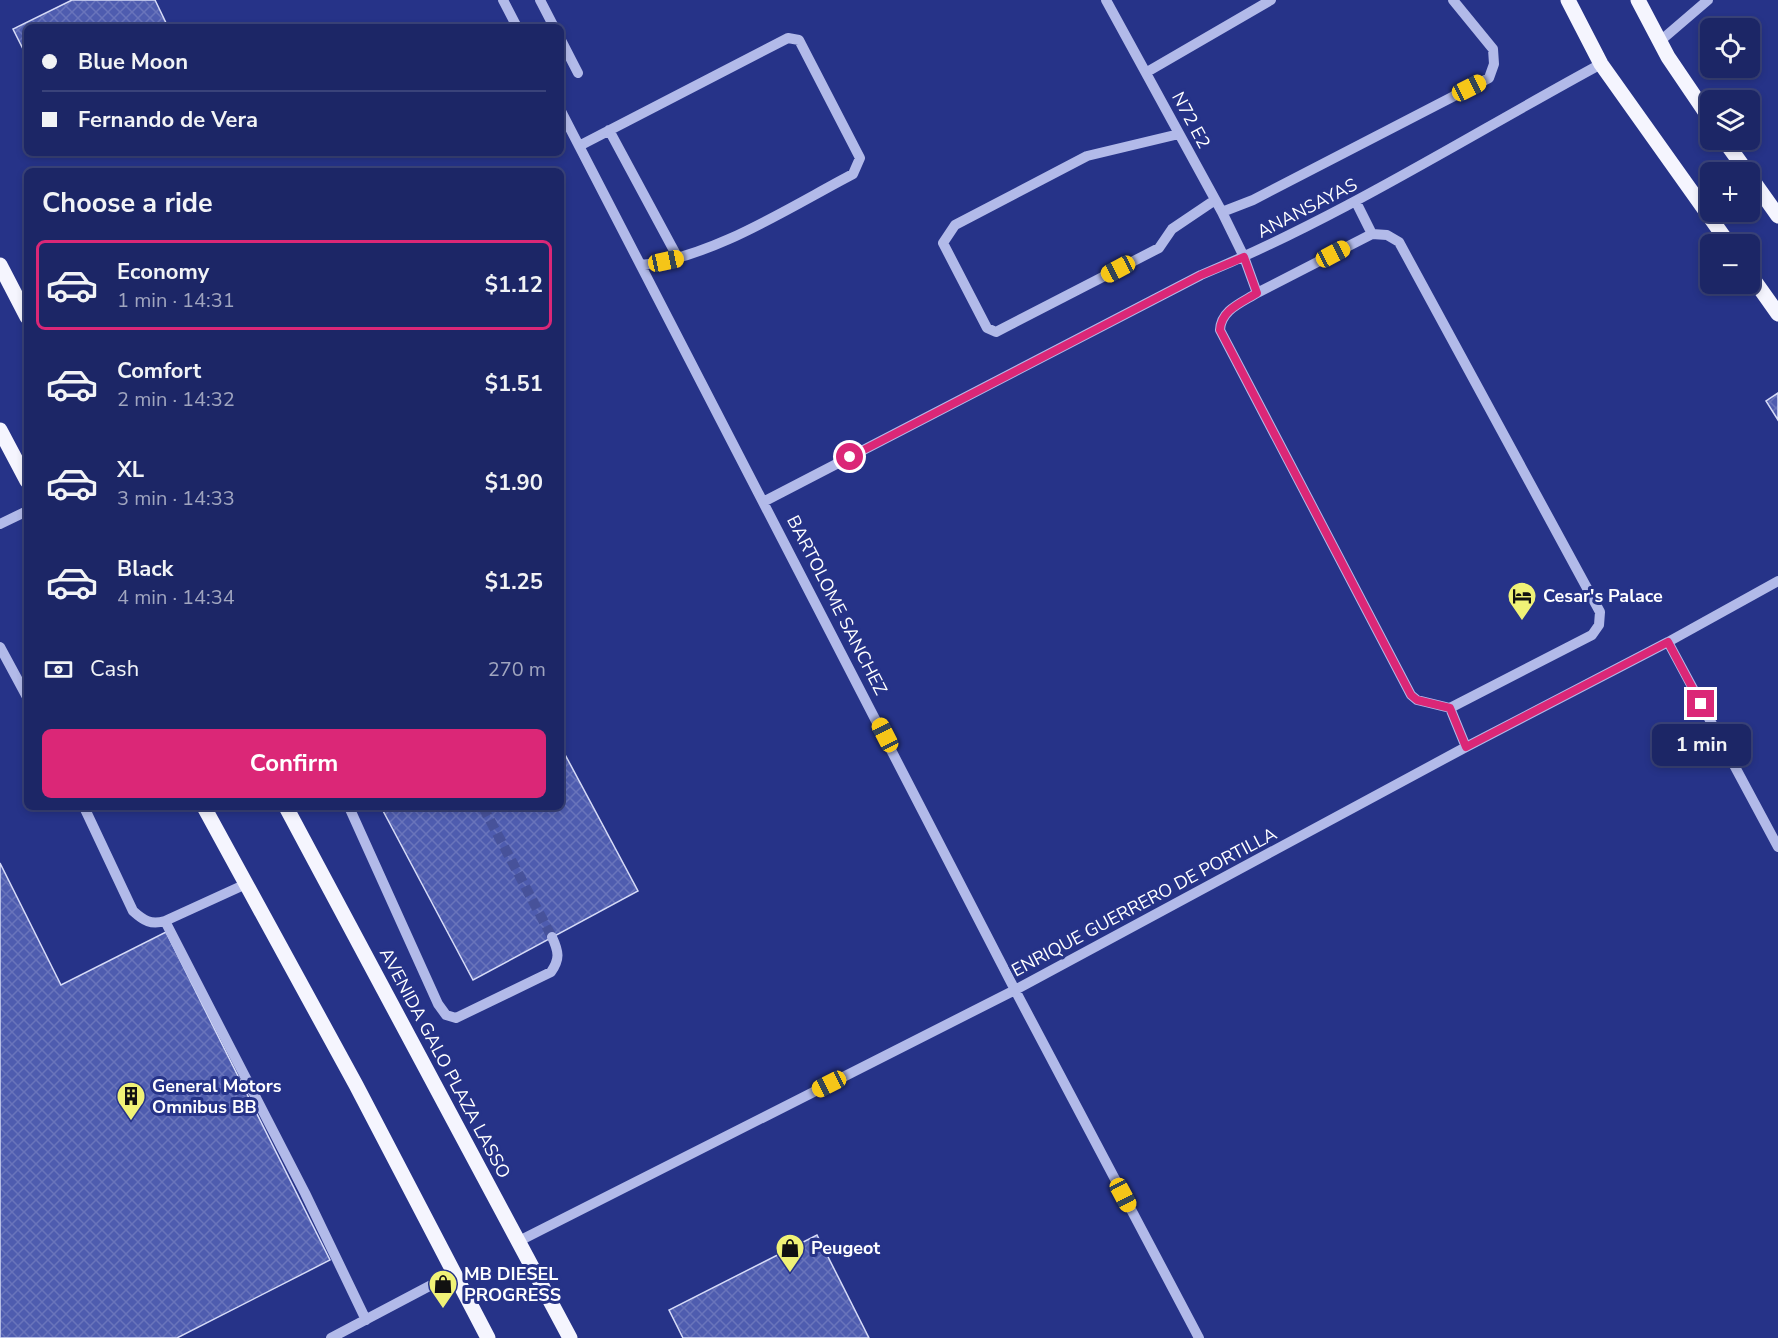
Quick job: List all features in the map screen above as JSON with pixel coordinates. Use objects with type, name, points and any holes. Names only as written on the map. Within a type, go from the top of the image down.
[{"type":"main road","points":[[1568,0],[1601,64],[1722,234]]},
{"type":"main road","points":[[1638,0],[1659,42],[1700,104]]},
{"type":"main road","points":[[1760,191],[1778,216]]},
{"type":"main road","points":[[0,265],[24,311]]},
{"type":"main road","points":[[1760,289],[1778,314]]},
{"type":"main road","points":[[0,430],[24,475]]},
{"type":"main road","points":[[206,810],[488,1338]]},
{"type":"main road","name":"AVENIDA GALO PLAZA LASSO","points":[[288,810],[570,1338]]},
{"type":"street","points":[[503,0],[515,24]]},
{"type":"street","points":[[540,0],[552,24]]},
{"type":"street","name":"N72 E2","points":[[1106,0],[1222,212],[1244,257],[1257,293]]},
{"type":"street","points":[[1147,72],[1271,0]]},
{"type":"street","points":[[1222,212],[1252,200],[1489,78],[1494,64],[1493,49],[1453,0]]},
{"type":"street","points":[[1659,42],[1708,0]]},
{"type":"street","points":[[579,146],[788,38],[799,40],[860,158],[853,174],[716,245],[678,258],[641,265]]},
{"type":"street","points":[[564,46],[578,73]]},
{"type":"street","name":"ANANSAYAS","points":[[765,501],[1201,275],[1244,257],[1356,202],[1601,64]]},
{"type":"street","name":"BARTOLOME SANCHEZ","points":[[564,117],[765,501],[1015,990],[1199,1338]]},
{"type":"street","points":[[609,130],[678,258]]},
{"type":"street","points":[[1179,134],[1087,156],[955,225],[943,243],[987,328],[996,332],[1159,248],[1172,229],[1215,200]]},
{"type":"street","points":[[1356,202],[1372,234]]},
{"type":"street","points":[[1372,234],[1387,235],[1399,242],[1600,612],[1599,625],[1592,635],[1450,708],[1417,700],[1411,695],[1220,330],[1220,320],[1225,313],[1257,293],[1372,234]]},
{"type":"street","points":[[0,524],[24,512]]},
{"type":"street","name":"ENRIQUE GUERRERO DE PORTILLA","points":[[519,1241],[1015,990],[1778,581]]},
{"type":"street","points":[[1668,642],[1778,847]]},
{"type":"street","points":[[0,647],[24,691]]},
{"type":"street","points":[[1450,708],[1466,747]]},
{"type":"street","points":[[85,810],[134,910],[142,920],[154,925],[246,884]]},
{"type":"street","points":[[350,810],[438,1004],[446,1015],[456,1018],[552,972],[558,963],[559,951],[552,938]]},
{"type":"street","points":[[165,921],[300,1183],[366,1320]]},
{"type":"street","points":[[331,1338],[454,1273]]},
{"type":"building","points":[[72,0],[155,0],[167,24],[24,24],[24,51],[13,29]]},
{"type":"building","points":[[1778,393],[1778,420],[1766,401]]},
{"type":"building","points":[[564,753],[638,891],[473,980],[383,810],[564,810]]},
{"type":"building","name":"General Motors Omnibus BB","points":[[0,863],[61,985],[166,932],[330,1260],[177,1338],[0,1338]]},
{"type":"building","name":"Peugeot","points":[[817,1235],[869,1338],[683,1338],[669,1310]]},
{"type":"tunnel","points":[[485,810],[552,937]]},
{"type":"place","name":"Cesar's Palace","points":[[1522,622]]},
{"type":"place","name":"General Motors Omnibus BB","points":[[131,1122]]},
{"type":"place","name":"Peugeot","points":[[790,1274]]},
{"type":"place","name":"MB DIESEL PROGRESS","points":[[443,1310]]},
{"type":"route","points":[[850,457],[1201,275],[1244,257],[1257,293],[1225,313],[1220,320],[1220,330],[1411,695],[1425,703],[1450,708],[1466,747],[1668,642],[1701,704]]}]
